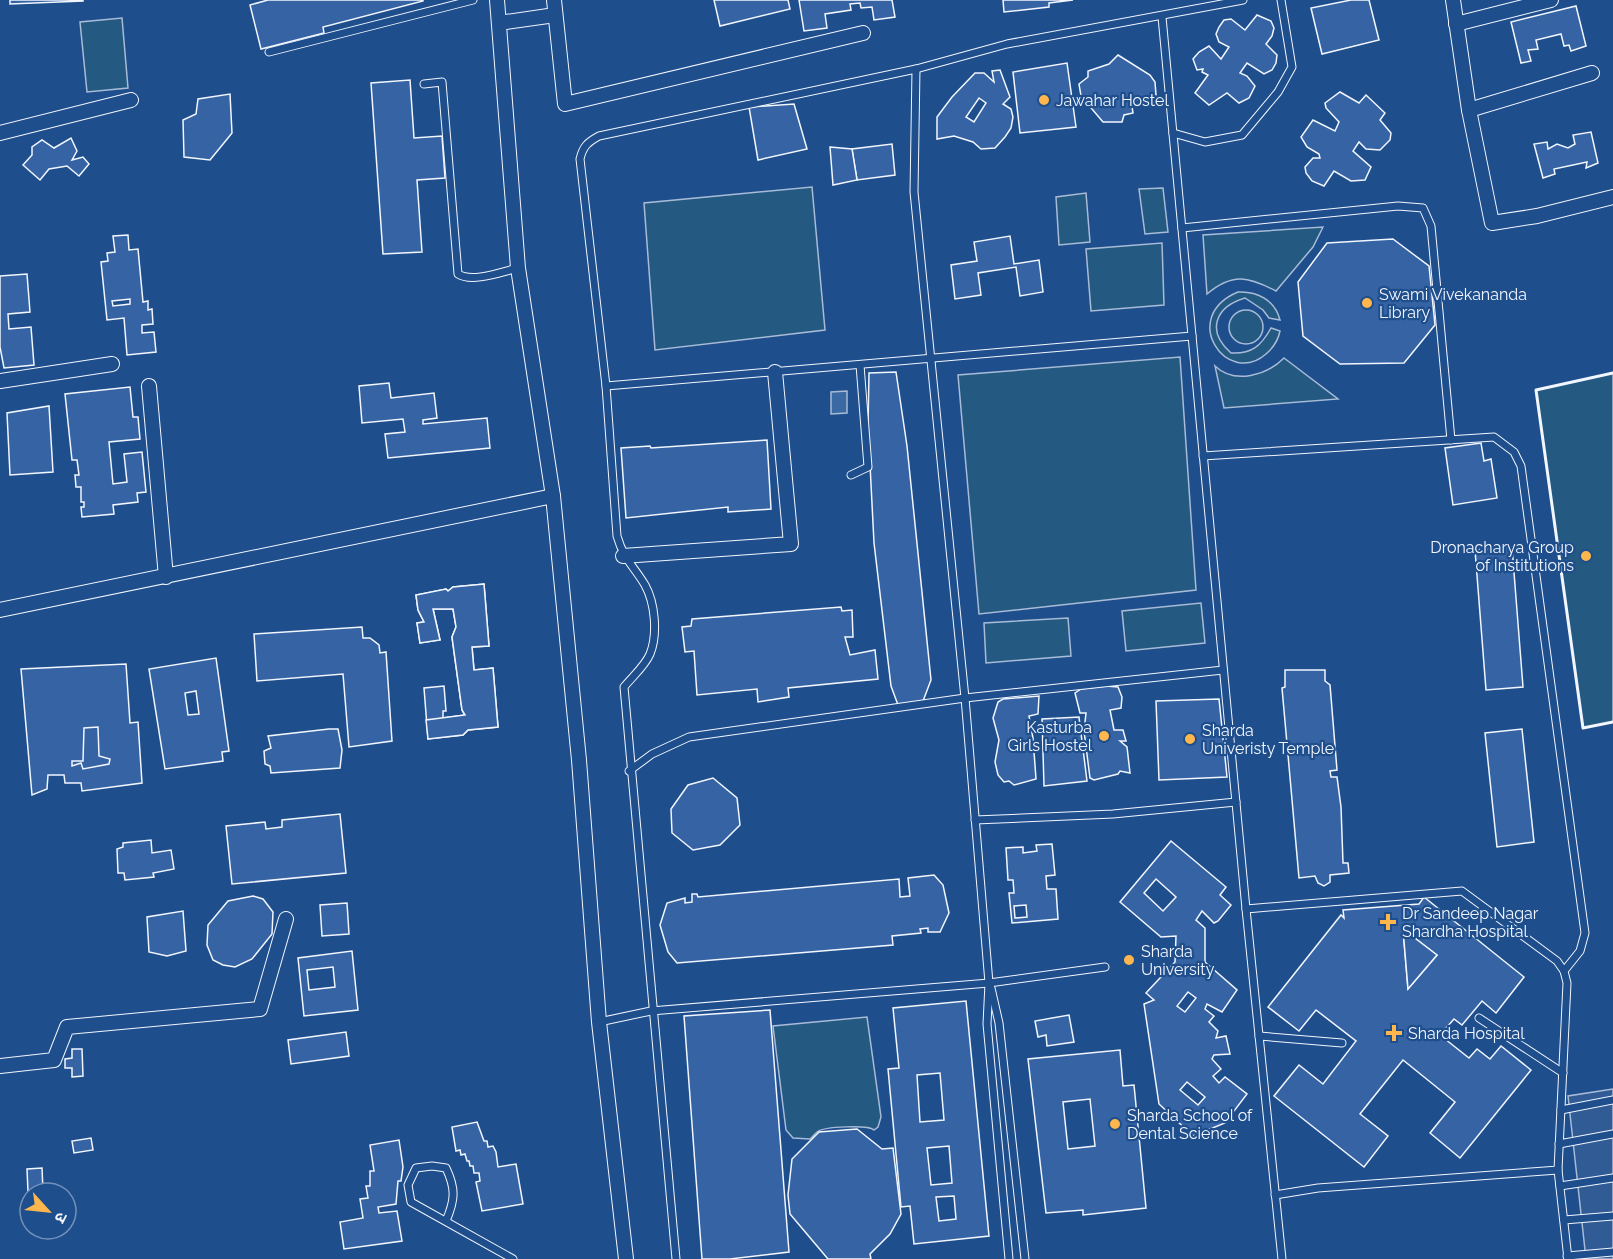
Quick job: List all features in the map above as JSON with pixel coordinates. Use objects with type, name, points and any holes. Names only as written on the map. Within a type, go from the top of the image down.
[{"type":"street","points":[[497,0],[518,268],[553,495],[579,760],[599,1022],[626,1259]]},
{"type":"street","points":[[554,0],[565,104],[863,33]]},
{"type":"street","points":[[1453,0],[1469,110],[1492,223],[1537,216],[1613,197]]},
{"type":"street","points":[[1456,24],[1551,0]]},
{"type":"street","points":[[499,23],[555,15]]},
{"type":"street","points":[[1469,110],[1592,73]]},
{"type":"street","points":[[0,133],[131,100]]},
{"type":"street","points":[[0,381],[112,364]]},
{"type":"street","points":[[623,556],[790,544],[775,372]]},
{"type":"street","points":[[149,386],[166,577]]},
{"type":"street","points":[[0,610],[553,495]]},
{"type":"street","points":[[0,1066],[54,1060],[67,1028],[260,1009],[286,919]]},
{"type":"lane","points":[[269,52],[473,0]]},
{"type":"lane","points":[[676,1259],[629,771],[624,687],[650,654],[654,634],[654,608],[645,585],[623,556],[617,536],[606,386],[580,159],[586,143],[599,136],[916,69],[1007,44],[1244,0]]},
{"type":"lane","points":[[1173,133],[1204,142],[1242,135],[1278,92],[1292,67],[1281,0]]},
{"type":"lane","points":[[1162,17],[1246,909],[1282,1259]]},
{"type":"lane","points":[[916,69],[914,192],[975,820],[989,983],[987,1024],[1009,1259]]},
{"type":"lane","points":[[424,84],[442,82],[458,274],[464,278],[518,268]]},
{"type":"lane","points":[[1182,228],[1398,206],[1423,208],[1431,226],[1451,440]]},
{"type":"lane","points":[[606,386],[1192,336]]},
{"type":"lane","points":[[851,475],[868,467],[860,365]]},
{"type":"lane","points":[[1203,456],[1494,437],[1514,452],[1521,466],[1585,933],[1580,951],[1564,971]]},
{"type":"lane","points":[[629,771],[652,754],[689,737],[964,698],[1223,670]]},
{"type":"lane","points":[[975,820],[1113,814],[1236,802]]},
{"type":"lane","points":[[1246,909],[1461,891],[1557,961],[1564,971],[1567,983],[1558,1170],[1568,1257],[1613,1252]]},
{"type":"lane","points":[[599,1022],[651,1011],[989,983],[1105,967]]},
{"type":"lane","points":[[989,983],[999,1023],[1025,1259]]},
{"type":"lane","points":[[1479,1018],[1563,1072]]},
{"type":"lane","points":[[1259,1036],[1342,1043]]},
{"type":"lane","points":[[1561,1110],[1613,1100]]},
{"type":"lane","points":[[1559,1144],[1613,1134]]},
{"type":"lane","points":[[446,1221],[455,1200],[453,1184],[446,1168],[432,1166],[416,1168],[408,1185],[411,1202],[513,1259]]},
{"type":"lane","points":[[1275,1195],[1318,1188],[1558,1170]]},
{"type":"lane","points":[[1560,1186],[1613,1178]]},
{"type":"lane","points":[[1564,1220],[1613,1216]]},
{"type":"shaded area","points":[[122,18],[128,88],[87,92],[80,22]]},
{"type":"shaded area","points":[[812,187],[825,330],[655,350],[644,203]]},
{"type":"shaded area","points":[[1163,188],[1168,232],[1145,234],[1139,189]]},
{"type":"shaded area","points":[[1086,193],[1090,242],[1059,245],[1056,197]]},
{"type":"shaded area","points":[[1323,227],[1313,247],[1276,291],[1257,282],[1241,279],[1225,282],[1207,294],[1203,235]]},
{"type":"shaded area","points":[[1162,243],[1164,305],[1091,311],[1086,249]]},
{"type":"shaded area","points":[[1238,292],[1252,293],[1270,302],[1280,320],[1269,318],[1263,310],[1245,298],[1227,307],[1221,314],[1217,321],[1218,336],[1231,353],[1245,352],[1255,348],[1271,328],[1280,331],[1271,349],[1251,362],[1237,362],[1224,356],[1215,345],[1210,332],[1212,317],[1220,303]]},
{"type":"shaded area","points":[[1246,310],[1258,315],[1263,327],[1258,339],[1246,344],[1234,339],[1229,327],[1234,315]]},
{"type":"shaded area","points":[[1180,357],[1196,590],[979,614],[958,375]]},
{"type":"shaded area","points":[[1284,358],[1338,399],[1224,408],[1215,366],[1232,375],[1251,376],[1269,369]]},
{"type":"shaded area","name":"Dronacharya Group of Institutions","points":[[1613,373],[1613,722],[1583,728],[1536,390]]},
{"type":"shaded area","points":[[847,391],[847,413],[831,414],[831,392]]},
{"type":"shaded area","points":[[1201,603],[1205,643],[1126,651],[1122,611]]},
{"type":"shaded area","points":[[1068,618],[1071,656],[986,663],[984,623]]},
{"type":"shaded area","points":[[867,1017],[881,1117],[878,1127],[874,1130],[856,1127],[828,1128],[817,1132],[810,1139],[793,1138],[786,1130],[773,1026]]},
{"type":"shaded area","points":[[1613,1089],[1613,1259],[1586,1259],[1568,1096]]},
{"type":"building","points":[[10,0],[83,0],[83,1],[10,4]]},
{"type":"building","points":[[268,0],[423,1],[323,27],[324,33],[261,49],[250,5]]},
{"type":"building","points":[[714,0],[788,0],[790,9],[720,26]]},
{"type":"building","points":[[799,0],[892,0],[895,17],[874,20],[872,7],[861,8],[860,3],[850,4],[851,10],[825,14],[827,28],[804,31]]},
{"type":"building","points":[[1003,0],[1073,0],[1049,3],[1049,7],[1004,12]]},
{"type":"building","points":[[1351,0],[1369,0],[1379,40],[1322,54],[1311,8]]},
{"type":"building","points":[[1576,6],[1586,46],[1571,51],[1569,45],[1564,46],[1561,34],[1536,40],[1538,49],[1528,50],[1531,61],[1521,63],[1511,22]]},
{"type":"building","points":[[1257,15],[1271,21],[1274,28],[1266,44],[1277,55],[1276,63],[1272,70],[1264,74],[1247,63],[1240,73],[1247,76],[1255,86],[1249,98],[1239,103],[1227,93],[1209,105],[1195,93],[1208,75],[1202,72],[1203,69],[1197,70],[1193,59],[1209,46],[1221,59],[1229,47],[1219,42],[1216,34],[1224,20],[1231,19],[1245,30]]},
{"type":"building","points":[[1118,55],[1150,75],[1155,82],[1156,95],[1148,99],[1131,100],[1133,113],[1124,115],[1122,122],[1103,122],[1081,96],[1079,84],[1088,77],[1088,71],[1109,64]]},
{"type":"building","name":"Jawahar Hostel","points":[[1067,63],[1076,127],[1020,133],[1013,72]]},
{"type":"building","points":[[1000,70],[1010,97],[1003,104],[1011,109],[1013,117],[1011,128],[1005,137],[995,148],[981,149],[973,142],[954,136],[937,139],[937,117],[952,97],[975,73],[984,73],[994,82],[992,71]],"holes":[[[979,98],[986,103],[974,122],[966,117]]]},
{"type":"building","points":[[410,80],[414,138],[442,136],[445,178],[417,180],[422,252],[383,254],[371,83]]},
{"type":"building","points":[[1340,92],[1359,103],[1366,95],[1385,113],[1380,120],[1391,133],[1390,140],[1380,150],[1366,149],[1359,142],[1353,151],[1371,167],[1365,180],[1351,181],[1334,171],[1324,186],[1312,181],[1306,173],[1305,167],[1313,158],[1320,158],[1319,154],[1307,147],[1301,137],[1313,120],[1335,131],[1339,122],[1326,108],[1325,103]]},
{"type":"building","points":[[230,94],[232,133],[210,160],[184,157],[183,120],[196,114],[198,99]]},
{"type":"building","points":[[794,104],[807,149],[758,160],[749,107]]},
{"type":"building","points":[[1591,132],[1598,163],[1586,168],[1587,162],[1554,169],[1555,174],[1543,178],[1534,144],[1547,142],[1548,149],[1557,144],[1568,148],[1575,144],[1573,135]]},
{"type":"building","points":[[71,138],[77,151],[72,160],[83,157],[89,164],[79,176],[67,166],[49,169],[40,180],[23,165],[32,155],[32,147],[42,140],[54,148]]},
{"type":"building","points":[[892,144],[895,175],[857,180],[852,149]]},
{"type":"building","points":[[830,147],[852,149],[857,180],[833,185]]},
{"type":"building","points":[[128,235],[129,250],[138,249],[143,302],[148,301],[148,310],[152,309],[153,324],[142,325],[142,333],[154,332],[156,352],[127,355],[124,318],[107,320],[101,262],[108,261],[107,253],[115,252],[113,236]],"holes":[[[130,299],[130,304],[113,306],[112,301]]]},
{"type":"building","points":[[1010,236],[1014,264],[1039,260],[1043,292],[1020,296],[1016,267],[978,273],[981,295],[955,299],[951,265],[977,261],[974,242]]},
{"type":"building","name":"Swami Vivekananda Library","points":[[1393,239],[1429,266],[1435,325],[1404,363],[1340,364],[1303,336],[1298,282],[1327,243]]},
{"type":"building","points":[[27,274],[30,312],[8,314],[9,329],[31,327],[34,365],[4,368],[0,347],[0,276]]},
{"type":"building","points":[[896,372],[907,446],[931,680],[923,701],[898,705],[891,686],[874,543],[868,425],[869,373]]},
{"type":"building","points":[[389,383],[391,398],[434,393],[437,418],[423,420],[423,424],[487,418],[490,448],[388,458],[385,434],[405,432],[403,419],[362,423],[359,386]]},
{"type":"building","points":[[130,387],[133,417],[138,417],[140,439],[109,442],[113,484],[127,482],[124,454],[142,452],[146,492],[137,493],[138,502],[113,505],[114,514],[82,517],[81,507],[84,507],[84,502],[81,502],[81,487],[76,487],[75,475],[79,475],[77,460],[72,460],[65,394]]},
{"type":"building","points":[[49,406],[53,472],[10,475],[7,413]]},
{"type":"building","points":[[767,440],[771,509],[728,512],[728,507],[626,518],[621,448]]},
{"type":"building","points":[[1481,443],[1484,461],[1491,459],[1497,498],[1453,505],[1445,448]]},
{"type":"building","points":[[1512,547],[1523,687],[1486,690],[1475,550]]},
{"type":"building","points":[[484,584],[489,646],[472,647],[474,670],[493,668],[498,727],[468,730],[463,735],[428,739],[424,688],[444,686],[446,711],[443,711],[443,718],[465,715],[462,710],[452,637],[456,627],[453,609],[433,609],[440,640],[420,643],[417,623],[424,622],[418,610],[416,595],[446,589],[448,591],[453,587]]},
{"type":"building","points":[[484,584],[489,646],[472,647],[474,670],[493,668],[498,727],[468,730],[463,735],[428,739],[426,720],[465,715],[462,710],[452,637],[456,627],[453,609],[433,609],[440,640],[420,643],[417,623],[424,622],[418,610],[416,595],[446,589],[448,591],[453,587]]},
{"type":"building","points":[[841,607],[842,611],[852,610],[853,637],[845,637],[850,655],[875,650],[878,679],[788,688],[789,697],[758,702],[757,689],[697,695],[694,651],[685,652],[682,627],[691,626],[692,619]]},
{"type":"building","points":[[362,627],[363,638],[370,638],[379,645],[380,653],[386,652],[392,741],[349,747],[343,674],[257,681],[254,634]]},
{"type":"building","points":[[216,658],[229,751],[222,752],[223,761],[165,769],[149,669]],"holes":[[[196,691],[199,714],[188,715],[185,693]]]},
{"type":"building","points":[[126,664],[130,723],[138,722],[142,783],[82,791],[81,783],[65,783],[64,775],[48,775],[47,789],[32,795],[21,669]]},
{"type":"building","points":[[1285,670],[1325,670],[1325,681],[1330,685],[1337,770],[1330,771],[1331,777],[1337,777],[1341,807],[1343,863],[1348,863],[1349,873],[1330,875],[1330,882],[1324,886],[1318,883],[1315,876],[1299,878],[1282,688],[1285,687]]},
{"type":"building","name":"Kasturba Girls Hostel","points":[[1118,687],[1122,697],[1121,708],[1110,710],[1114,730],[1123,730],[1126,741],[1120,741],[1127,747],[1130,773],[1120,771],[1118,774],[1094,780],[1090,778],[1084,731],[1086,713],[1080,713],[1075,693],[1081,689]]},
{"type":"building","points":[[1039,696],[1038,714],[1029,716],[1036,779],[1014,785],[1009,781],[1004,782],[998,775],[995,762],[999,740],[993,718],[998,702],[1003,699]]},
{"type":"building","name":"Sharda Univeristy Temple","points":[[1219,699],[1227,777],[1159,780],[1156,701]]},
{"type":"building","points":[[1079,717],[1087,781],[1044,786],[1042,719]]},
{"type":"building","points":[[98,727],[99,756],[110,759],[109,764],[83,769],[81,763],[72,766],[72,761],[83,761],[84,728]]},
{"type":"building","points":[[338,729],[342,750],[340,768],[271,773],[270,766],[265,764],[264,751],[271,748],[268,736]]},
{"type":"building","points":[[1522,729],[1534,842],[1497,847],[1485,733]]},
{"type":"building","points":[[713,778],[737,798],[740,825],[720,845],[693,850],[672,833],[671,809],[688,785]]},
{"type":"building","points":[[340,814],[346,873],[232,884],[226,826],[265,822],[266,829],[282,827],[282,820]]},
{"type":"building","points":[[151,840],[152,853],[171,850],[174,869],[153,873],[154,877],[125,880],[124,873],[118,873],[117,849],[123,847],[123,843]]},
{"type":"building","points":[[1171,841],[1226,887],[1220,895],[1231,905],[1218,921],[1214,923],[1202,911],[1196,920],[1205,928],[1205,962],[1237,990],[1222,1012],[1207,1004],[1205,1009],[1214,1016],[1209,1022],[1218,1031],[1216,1038],[1226,1036],[1230,1054],[1214,1055],[1212,1059],[1221,1069],[1213,1076],[1219,1083],[1225,1077],[1247,1094],[1225,1123],[1193,1136],[1159,1104],[1144,1004],[1154,1000],[1146,993],[1175,962],[1176,936],[1161,937],[1120,902]],"holes":[[[1156,879],[1176,897],[1163,911],[1144,893]],[[1188,992],[1196,998],[1185,1012],[1177,1006]],[[1187,1082],[1205,1097],[1198,1105],[1180,1090]]]},
{"type":"building","points":[[1052,844],[1055,875],[1046,876],[1047,889],[1056,889],[1058,919],[1012,923],[1009,893],[1014,893],[1013,880],[1008,880],[1006,848],[1023,847],[1023,853],[1037,851],[1036,845]],"holes":[[[1026,905],[1027,917],[1015,918],[1014,906]]]},
{"type":"building","points":[[934,875],[943,885],[949,913],[940,932],[928,932],[928,928],[920,929],[921,933],[892,936],[893,945],[677,963],[668,952],[660,925],[667,903],[685,898],[685,903],[692,902],[692,894],[697,894],[698,897],[899,879],[900,897],[910,896],[908,878]]},
{"type":"building","points":[[253,896],[263,899],[273,912],[272,934],[252,959],[235,967],[213,960],[207,945],[208,925],[228,901]]},
{"type":"building","name":"Sharda Hospital","points":[[1424,897],[1524,977],[1496,1013],[1482,1001],[1462,1025],[1454,1019],[1440,1035],[1469,1058],[1477,1049],[1490,1059],[1501,1046],[1531,1070],[1460,1158],[1430,1133],[1455,1102],[1403,1060],[1360,1114],[1388,1136],[1364,1167],[1274,1096],[1299,1065],[1323,1084],[1356,1041],[1316,1010],[1299,1031],[1268,1007],[1341,915],[1344,918],[1343,910],[1419,904]],"holes":[[[1403,929],[1437,955],[1408,989]]]},
{"type":"building","points":[[347,903],[349,934],[322,936],[320,905]]},
{"type":"building","points":[[183,911],[186,951],[167,956],[149,952],[147,917]]},
{"type":"building","points":[[1403,929],[1437,955],[1408,989]]},
{"type":"building","points":[[352,951],[358,1010],[304,1016],[298,958]],"holes":[[[333,967],[335,987],[309,990],[307,970]]]},
{"type":"building","points":[[966,1001],[989,1236],[914,1244],[910,1206],[901,1207],[888,1069],[899,1068],[893,1008]],"holes":[[[940,1073],[944,1120],[920,1122],[917,1075]],[[949,1146],[952,1183],[931,1185],[927,1148]],[[954,1196],[956,1219],[939,1221],[936,1197]]]},
{"type":"building","points":[[770,1010],[789,1252],[730,1259],[702,1259],[684,1016]]},
{"type":"building","points":[[1069,1015],[1074,1042],[1047,1046],[1046,1035],[1038,1037],[1035,1021]]},
{"type":"building","points":[[346,1032],[349,1056],[291,1064],[288,1040]]},
{"type":"building","points":[[72,1049],[82,1049],[83,1076],[72,1077],[72,1068],[65,1068],[65,1059],[72,1058]]},
{"type":"building","name":"Sharda School of Dental Science","points":[[1120,1050],[1123,1086],[1134,1085],[1146,1208],[1083,1215],[1083,1210],[1046,1213],[1028,1059]],"holes":[[[1090,1099],[1095,1146],[1068,1149],[1063,1102]]]},
{"type":"building","points":[[477,1122],[484,1141],[487,1141],[488,1147],[493,1146],[496,1152],[498,1167],[516,1164],[523,1204],[482,1211],[476,1182],[480,1181],[479,1173],[474,1173],[473,1166],[470,1166],[465,1154],[461,1155],[460,1150],[456,1151],[452,1127]]},
{"type":"building","points":[[857,1129],[882,1149],[893,1148],[901,1214],[890,1234],[870,1254],[871,1259],[828,1259],[790,1214],[788,1195],[792,1159],[819,1132]]},
{"type":"building","points":[[91,1138],[93,1150],[74,1153],[72,1141]]},
{"type":"building","points":[[399,1140],[403,1167],[401,1181],[398,1181],[396,1204],[378,1207],[379,1213],[397,1211],[402,1241],[344,1249],[340,1222],[363,1218],[360,1199],[368,1198],[366,1186],[370,1186],[370,1171],[374,1171],[370,1145]]},
{"type":"building","points":[[42,1168],[43,1181],[28,1181],[27,1169]]},
{"type":"wall","points":[[1613,373],[1536,390],[1583,728],[1613,722]]},
{"type":"place","name":"Jawahar Hostel","points":[[1044,100]]},
{"type":"place","name":"Swami Vivekananda Library","points":[[1367,303]]},
{"type":"place","name":"Dronacharya Group of Institutions","points":[[1586,556]]},
{"type":"place","name":"Kasturba Girls Hostel","points":[[1104,736]]},
{"type":"place","name":"Sharda Univeristy Temple","points":[[1190,739]]},
{"type":"place","name":"Dr Sandeep Nagar Shardha Hospital","points":[[1388,922]]},
{"type":"place","name":"Sharda University","points":[[1129,960]]},
{"type":"place","name":"Sharda Hospital","points":[[1394,1033]]},
{"type":"place","name":"Sharda School of Dental Science","points":[[1115,1124]]}]
